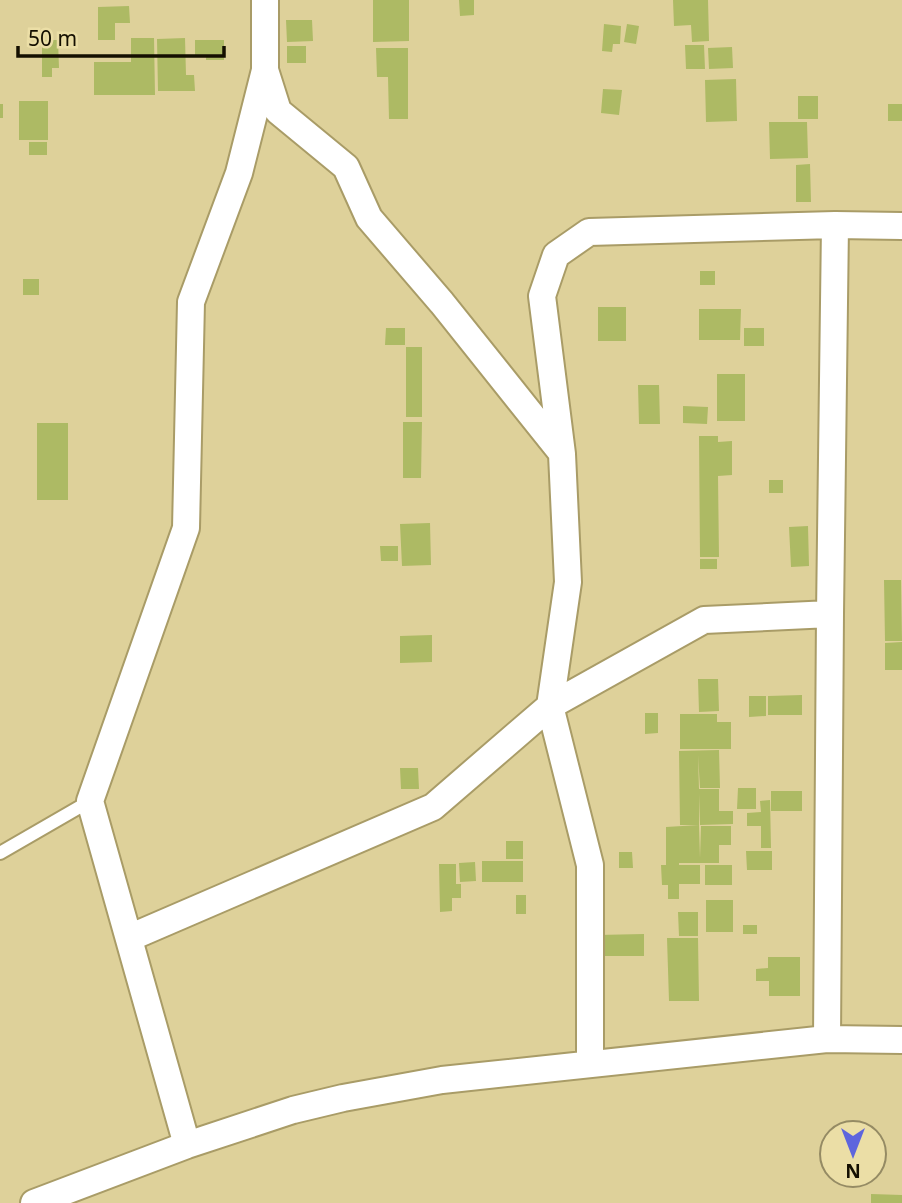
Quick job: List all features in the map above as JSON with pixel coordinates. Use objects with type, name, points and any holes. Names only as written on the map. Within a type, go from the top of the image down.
[{"type":"street","points":[[187,1145],[90,801],[186,528],[191,302],[239,173],[265,70],[265,0]]},
{"type":"street","points":[[265,70],[278,111],[346,167],[369,218],[562,454]]},
{"type":"street","points":[[827,1038],[835,225]]},
{"type":"street","points":[[590,1064],[590,865],[551,706],[568,582],[562,454],[542,296],[556,255],[589,232],[835,225],[902,226]]},
{"type":"street","points":[[129,938],[433,807],[551,706],[704,620],[830,614]]},
{"type":"street","points":[[34,1203],[187,1145],[293,1110],[355,1095],[442,1080],[827,1038],[902,1040]]},
{"type":"lane","points":[[0,853],[90,801]]},
{"type":"building","points":[[373,0],[409,0],[409,41],[373,42]]},
{"type":"building","points":[[459,0],[474,0],[474,15],[460,16]]},
{"type":"building","points":[[673,0],[708,0],[709,41],[692,42],[691,25],[674,26]]},
{"type":"building","points":[[129,6],[130,23],[115,23],[115,40],[98,40],[98,7]]},
{"type":"building","points":[[286,20],[312,20],[313,41],[287,42]]},
{"type":"building","points":[[604,24],[621,26],[620,44],[613,44],[612,52],[602,51]]},
{"type":"building","points":[[627,24],[639,26],[636,44],[624,42]]},
{"type":"building","points":[[131,38],[154,38],[155,95],[94,95],[94,62],[131,62]]},
{"type":"building","points":[[185,38],[186,75],[194,75],[195,91],[158,91],[157,39]]},
{"type":"building","points":[[42,40],[58,40],[59,68],[52,68],[52,77],[42,77]]},
{"type":"building","points":[[195,40],[224,40],[224,60],[206,60],[206,56],[195,55]]},
{"type":"building","points":[[685,45],[704,45],[705,69],[686,69]]},
{"type":"building","points":[[287,46],[306,46],[306,63],[287,63]]},
{"type":"building","points":[[732,47],[733,68],[709,69],[708,48]]},
{"type":"building","points":[[376,48],[408,48],[408,119],[389,119],[388,77],[377,77]]},
{"type":"building","points":[[736,79],[737,121],[706,122],[705,80]]},
{"type":"building","points":[[603,89],[622,90],[619,115],[601,113]]},
{"type":"building","points":[[798,96],[818,96],[818,119],[798,119]]},
{"type":"building","points":[[19,101],[48,101],[48,140],[19,140]]},
{"type":"building","points":[[0,104],[3,104],[3,118],[0,118]]},
{"type":"building","points":[[888,104],[902,104],[902,121],[888,121]]},
{"type":"building","points":[[769,122],[807,122],[808,158],[770,159]]},
{"type":"building","points":[[29,142],[47,142],[47,155],[29,155]]},
{"type":"building","points":[[810,164],[811,202],[796,202],[796,165]]},
{"type":"building","points":[[700,271],[715,271],[715,285],[700,285]]},
{"type":"building","points":[[23,279],[39,279],[39,295],[23,295]]},
{"type":"building","points":[[598,307],[626,307],[626,341],[598,341]]},
{"type":"building","points":[[699,309],[741,309],[740,340],[699,340]]},
{"type":"building","points":[[386,328],[405,328],[405,345],[385,345]]},
{"type":"building","points":[[744,328],[764,328],[764,346],[744,346]]},
{"type":"building","points":[[406,347],[422,347],[422,417],[406,417]]},
{"type":"building","points":[[717,374],[745,374],[745,421],[717,421]]},
{"type":"building","points":[[638,385],[659,385],[660,424],[639,424]]},
{"type":"building","points":[[683,406],[708,407],[707,424],[683,423]]},
{"type":"building","points":[[403,422],[422,422],[421,478],[403,478]]},
{"type":"building","points":[[37,423],[68,423],[68,500],[37,500]]},
{"type":"building","points":[[699,436],[718,436],[718,442],[732,441],[732,475],[718,476],[719,557],[700,557]]},
{"type":"building","points":[[769,480],[783,480],[783,493],[769,493]]},
{"type":"building","points":[[430,523],[431,565],[402,566],[400,524]]},
{"type":"building","points":[[808,526],[809,566],[791,567],[789,527]]},
{"type":"building","points":[[380,546],[398,546],[398,561],[381,561]]},
{"type":"building","points":[[700,559],[717,559],[717,569],[700,569]]},
{"type":"building","points":[[884,580],[901,580],[902,641],[885,641]]},
{"type":"building","points":[[432,635],[432,662],[400,663],[400,636]]},
{"type":"building","points":[[902,642],[902,670],[885,670],[885,643]]},
{"type":"building","points":[[698,679],[718,679],[719,711],[699,712]]},
{"type":"building","points":[[802,695],[802,715],[768,715],[768,696]]},
{"type":"building","points":[[749,696],[766,696],[766,716],[749,717]]},
{"type":"building","points":[[645,713],[658,713],[658,733],[645,734]]},
{"type":"building","points":[[680,714],[717,714],[717,722],[731,722],[731,749],[680,749]]},
{"type":"building","points":[[719,750],[720,788],[700,788],[698,755],[699,789],[719,789],[719,811],[733,811],[733,824],[700,825],[699,794],[699,825],[680,825],[679,751]]},
{"type":"building","points":[[400,768],[418,768],[419,789],[401,789]]},
{"type":"building","points":[[738,788],[756,788],[756,809],[737,809]]},
{"type":"building","points":[[771,791],[802,791],[802,811],[771,811]]},
{"type":"building","points":[[770,800],[771,848],[761,848],[761,826],[747,826],[747,813],[761,812],[760,801]]},
{"type":"building","points":[[699,825],[700,858],[701,826],[731,826],[731,845],[719,845],[719,863],[679,863],[700,865],[700,884],[679,884],[679,899],[668,899],[668,885],[662,885],[661,865],[666,865],[666,827]]},
{"type":"building","points":[[506,841],[523,841],[523,859],[506,859]]},
{"type":"building","points":[[746,851],[772,851],[772,870],[747,870]]},
{"type":"building","points":[[619,852],[632,852],[633,868],[619,868]]},
{"type":"building","points":[[482,861],[523,861],[523,882],[482,882]]},
{"type":"building","points":[[475,862],[476,881],[460,882],[459,863]]},
{"type":"building","points":[[439,864],[456,864],[456,884],[461,884],[461,898],[452,898],[452,911],[440,912]]},
{"type":"building","points":[[705,865],[732,865],[732,885],[705,885]]},
{"type":"building","points":[[516,895],[526,895],[526,914],[516,914]]},
{"type":"building","points":[[706,900],[733,900],[733,932],[706,932]]},
{"type":"building","points":[[678,912],[698,912],[698,936],[679,936]]},
{"type":"building","points":[[743,925],[757,925],[757,934],[743,934]]},
{"type":"building","points":[[644,934],[644,956],[597,956],[597,935]]},
{"type":"building","points":[[667,938],[698,938],[699,1001],[669,1001]]},
{"type":"building","points":[[768,957],[800,957],[800,996],[769,996],[769,981],[756,981],[756,969],[768,968]]},
{"type":"building","points":[[871,1194],[902,1195],[902,1203],[871,1203]]}]
